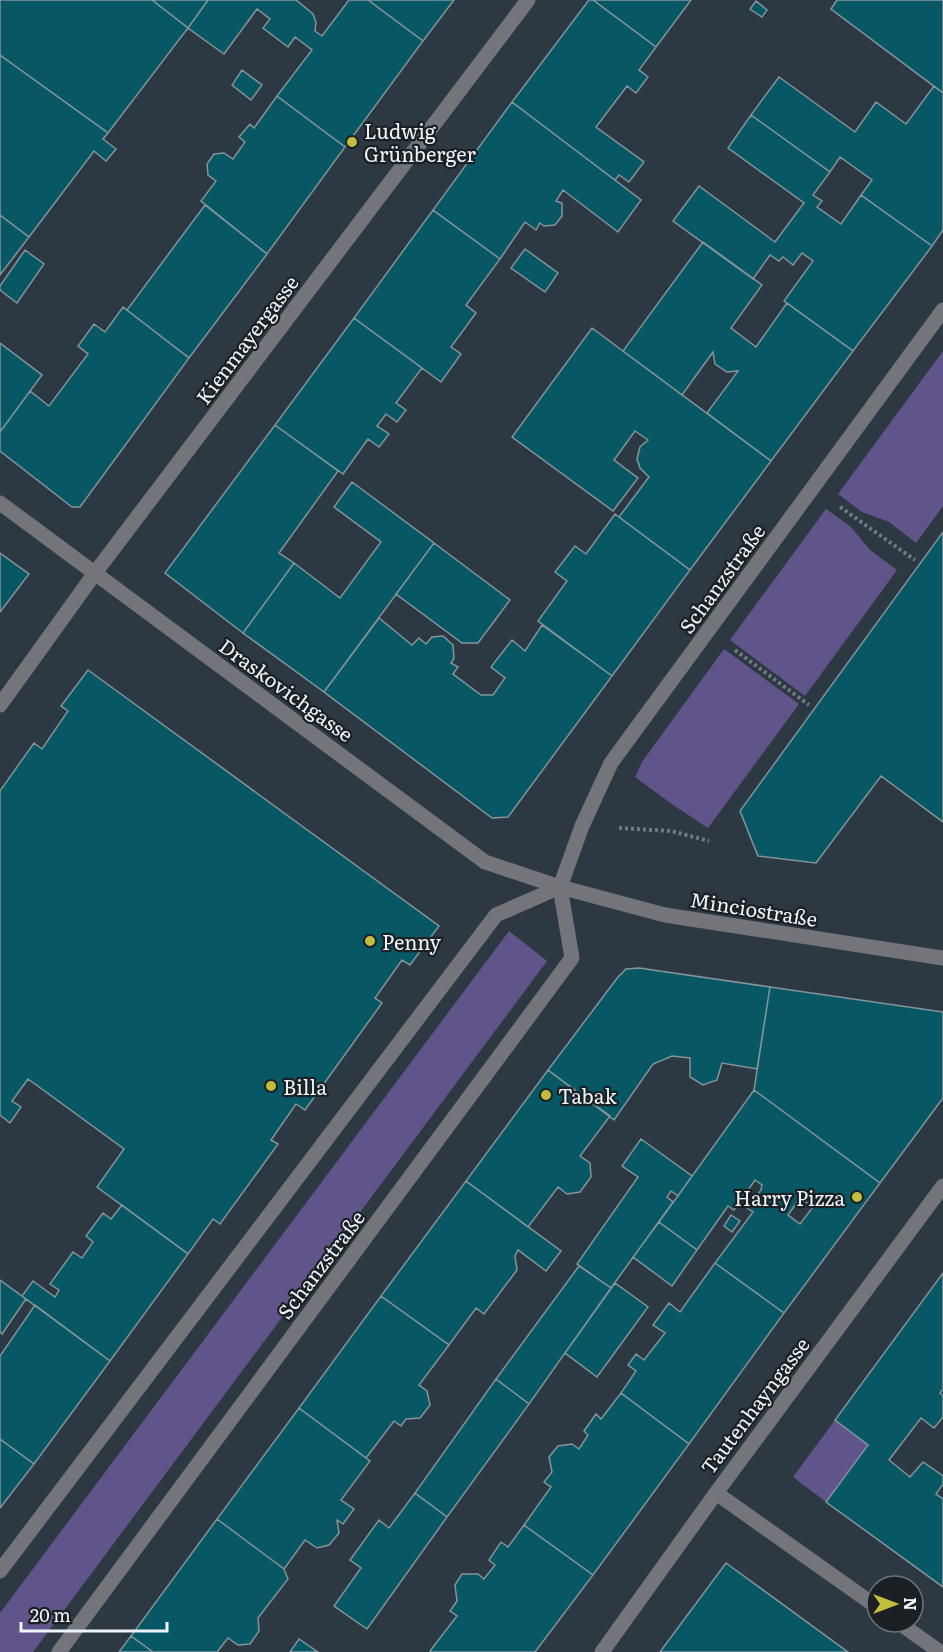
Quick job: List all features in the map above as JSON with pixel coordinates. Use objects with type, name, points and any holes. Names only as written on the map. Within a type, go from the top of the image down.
[{"type":"street","name":"Kienmayergasse","points":[[0,705],[95,573],[528,0]]},
{"type":"street","name":"Schanzstraße","points":[[58,1652],[572,958],[560,887],[582,826],[611,763],[943,310]]},
{"type":"street","name":"Draskovichgasse","points":[[0,504],[485,862],[560,887]]},
{"type":"street","name":"Minciostraße","points":[[560,887],[684,918],[943,958]]},
{"type":"street","points":[[0,1571],[496,915],[560,887]]},
{"type":"street","name":"Tautenhayngasse","points":[[602,1652],[716,1493],[943,1186]]},
{"type":"street","points":[[716,1493],[865,1599]]},
{"type":"street","points":[[915,1634],[940,1652]]},
{"type":"path","points":[[813,487],[915,560]]},
{"type":"path","points":[[708,631],[809,705]]},
{"type":"path","points":[[582,826],[671,831],[709,840]]},
{"type":"shaded area","points":[[943,351],[943,506],[916,543],[889,522],[862,512],[838,494]]},
{"type":"shaded area","points":[[826,509],[851,527],[870,550],[897,570],[805,696],[730,640]]},
{"type":"shaded area","points":[[724,649],[799,704],[708,828],[635,777],[642,762]]},
{"type":"shaded area","points":[[509,931],[547,961],[33,1652],[0,1652],[0,1613]]},
{"type":"shaded area","points":[[835,1420],[868,1445],[826,1502],[793,1477]]},
{"type":"building","points":[[0,0],[152,0],[188,28],[108,133],[0,55]]},
{"type":"building","points":[[152,0],[208,0],[188,28]]},
{"type":"building","points":[[208,0],[296,0],[313,14],[316,22],[315,31],[322,36],[349,0],[368,0],[423,41],[345,147],[277,96],[312,50],[295,37],[288,47],[263,28],[270,19],[257,9],[224,54],[188,28]]},
{"type":"building","points":[[368,0],[454,0],[423,41]]},
{"type":"building","points":[[589,0],[593,0],[656,47],[639,70],[648,77],[636,93],[627,86],[596,127],[644,162],[629,182],[619,175],[615,180],[512,102]]},
{"type":"building","points":[[593,0],[691,0],[656,47]]},
{"type":"building","points":[[837,0],[943,0],[943,93],[831,9]]},
{"type":"building","points":[[756,1],[767,10],[762,17],[750,9]]},
{"type":"building","points":[[0,55],[108,133],[103,139],[116,149],[106,161],[94,151],[29,237],[0,215]]},
{"type":"building","points":[[242,70],[262,85],[251,100],[232,85]]},
{"type":"building","points":[[779,77],[855,132],[876,102],[906,124],[934,86],[943,93],[943,230],[932,246],[861,195],[872,180],[840,157],[830,172],[751,115]]},
{"type":"building","points":[[277,96],[345,147],[267,254],[201,201],[216,181],[208,175],[207,164],[214,154],[224,153],[233,159],[245,142],[239,137],[250,124],[254,128]]},
{"type":"building","points":[[512,102],[641,200],[618,232],[563,190],[556,201],[562,203],[562,216],[555,225],[544,226],[540,223],[536,230],[525,222],[500,259],[433,210]]},
{"type":"building","points":[[751,115],[830,172],[813,195],[822,201],[817,207],[841,224],[861,195],[932,246],[853,351],[784,301],[813,261],[802,253],[793,265],[783,257],[779,261],[770,255],[753,279],[673,221],[699,186],[775,242],[804,203],[728,148]]},
{"type":"building","points":[[205,205],[267,254],[189,358],[127,310]]},
{"type":"building","points":[[433,210],[500,259],[466,305],[476,313],[451,347],[461,354],[441,382],[354,318]]},
{"type":"building","points":[[0,215],[29,237],[0,275]]},
{"type":"building","points":[[703,242],[762,285],[731,328],[756,347],[787,303],[853,351],[771,461],[707,413],[738,371],[727,372],[715,364],[713,352],[682,395],[623,351]]},
{"type":"building","points":[[525,249],[558,273],[545,292],[511,268]]},
{"type":"building","points":[[25,250],[44,264],[17,303],[0,290],[0,286]]},
{"type":"building","points":[[123,307],[189,358],[80,507],[72,507],[0,451],[0,432],[30,391],[49,406],[88,354],[78,346],[94,324],[105,332]]},
{"type":"building","points":[[354,318],[422,368],[396,403],[406,410],[397,422],[386,414],[377,426],[389,434],[379,447],[368,439],[343,474],[275,425]]},
{"type":"building","points":[[592,328],[771,461],[690,570],[619,517],[649,477],[640,468],[637,459],[640,447],[648,440],[635,431],[614,460],[638,478],[613,511],[512,437]]},
{"type":"building","points":[[0,343],[42,375],[0,432]]},
{"type":"building","points":[[275,425],[338,471],[279,553],[294,563],[243,633],[165,573]]},
{"type":"building","points":[[352,482],[434,543],[324,692],[243,633],[294,563],[340,598],[381,542],[334,507]]},
{"type":"building","points":[[615,514],[690,570],[612,676],[538,621],[567,581],[555,572],[575,546],[586,554]]},
{"type":"building","points":[[943,532],[943,822],[881,776],[816,863],[758,856],[740,811]]},
{"type":"building","points":[[434,543],[510,600],[478,643],[462,643],[396,594]]},
{"type":"building","points":[[0,553],[29,574],[0,612]]},
{"type":"building","points":[[379,618],[412,645],[419,638],[426,644],[432,637],[443,636],[453,645],[454,658],[451,663],[458,667],[453,674],[481,695],[493,695],[505,678],[491,667],[512,640],[525,651],[542,625],[612,676],[508,817],[492,818],[324,692]]},
{"type":"building","points":[[88,670],[439,926],[410,965],[402,960],[375,998],[382,1003],[305,1110],[296,1104],[271,1140],[278,1144],[220,1224],[213,1219],[188,1254],[97,1187],[124,1149],[28,1079],[12,1101],[21,1107],[10,1123],[0,1115],[0,791],[34,743],[42,749],[68,711],[61,706]]},
{"type":"building","points":[[639,968],[770,987],[757,1069],[722,1063],[717,1080],[703,1085],[690,1077],[690,1058],[672,1056],[653,1064],[614,1120],[548,1070],[618,977],[626,969]]},
{"type":"building","points":[[770,987],[943,1012],[943,1098],[880,1183],[754,1090]]},
{"type":"building","points":[[548,1070],[610,1116],[580,1156],[590,1163],[591,1177],[580,1192],[567,1194],[558,1187],[528,1227],[466,1181]]},
{"type":"building","points":[[754,1090],[880,1183],[784,1313],[715,1263],[753,1212],[747,1208],[761,1190],[762,1185],[755,1180],[734,1210],[728,1206],[697,1250],[659,1222]],"holes":[[[800,1198],[813,1207],[800,1224],[788,1215]]]},
{"type":"building","points":[[641,1139],[692,1176],[678,1196],[671,1191],[667,1197],[673,1202],[611,1288],[577,1264],[638,1177],[622,1166]]},
{"type":"building","points":[[466,1181],[561,1251],[546,1271],[518,1250],[515,1256],[517,1270],[484,1314],[476,1308],[449,1345],[381,1296]]},
{"type":"building","points":[[122,1205],[188,1254],[110,1361],[22,1296],[33,1281],[55,1297],[59,1290],[50,1284],[73,1252],[82,1258],[93,1242],[86,1236],[103,1213],[111,1219]]},
{"type":"building","points":[[731,1215],[740,1221],[732,1232],[724,1226]]},
{"type":"building","points":[[659,1222],[697,1250],[672,1286],[633,1257]]},
{"type":"building","points":[[715,1263],[784,1313],[689,1444],[621,1393],[636,1371],[628,1365],[636,1354],[644,1360],[665,1333],[653,1325],[669,1303],[680,1312]]},
{"type":"building","points":[[579,1266],[611,1288],[529,1404],[496,1379]]},
{"type":"building","points":[[943,1273],[943,1389],[940,1393],[943,1396],[943,1417],[934,1428],[921,1418],[889,1460],[910,1477],[923,1462],[943,1476],[943,1484],[936,1494],[943,1499],[943,1587],[826,1502],[868,1445],[835,1420]]},
{"type":"building","points":[[0,1280],[26,1299],[2,1334],[0,1332]]},
{"type":"building","points":[[615,1283],[648,1307],[597,1377],[565,1353]]},
{"type":"building","points":[[381,1296],[449,1345],[419,1385],[427,1391],[430,1405],[420,1418],[406,1419],[401,1426],[394,1421],[366,1458],[299,1408]]},
{"type":"building","points":[[35,1305],[110,1361],[34,1464],[0,1439],[0,1356]]},
{"type":"building","points":[[496,1379],[529,1404],[447,1517],[415,1493]]},
{"type":"building","points":[[621,1393],[689,1444],[593,1575],[524,1525],[551,1487],[544,1482],[552,1472],[549,1457],[558,1446],[572,1444],[579,1449],[588,1435],[584,1431],[596,1414],[601,1419]]},
{"type":"building","points":[[299,1408],[370,1461],[341,1500],[354,1509],[343,1524],[337,1520],[339,1533],[329,1545],[317,1548],[305,1540],[284,1569],[217,1519]]},
{"type":"building","points":[[0,1439],[34,1464],[0,1508]]},
{"type":"building","points":[[415,1493],[447,1517],[367,1629],[334,1606],[361,1568],[350,1560],[379,1520],[389,1528]]},
{"type":"building","points":[[217,1519],[284,1569],[288,1579],[258,1618],[259,1631],[250,1644],[238,1645],[228,1638],[217,1652],[153,1652],[131,1636]]},
{"type":"building","points":[[524,1525],[593,1575],[535,1652],[430,1651],[457,1616],[450,1611],[457,1601],[455,1585],[462,1574],[478,1574],[484,1579],[495,1565],[489,1560],[501,1542],[508,1547]]},
{"type":"building","points":[[726,1563],[848,1652],[660,1652]]},
{"type":"building","points":[[131,1636],[153,1652],[119,1652]]},
{"type":"building","points":[[299,1639],[318,1652],[290,1652]]},
{"type":"place","name":"Ludwig Grünberger","points":[[352,142]]},
{"type":"place","name":"Penny","points":[[370,941]]},
{"type":"place","name":"Billa","points":[[271,1086]]},
{"type":"place","name":"Tabak","points":[[546,1095]]},
{"type":"place","name":"Harry Pizza","points":[[857,1197]]}]
